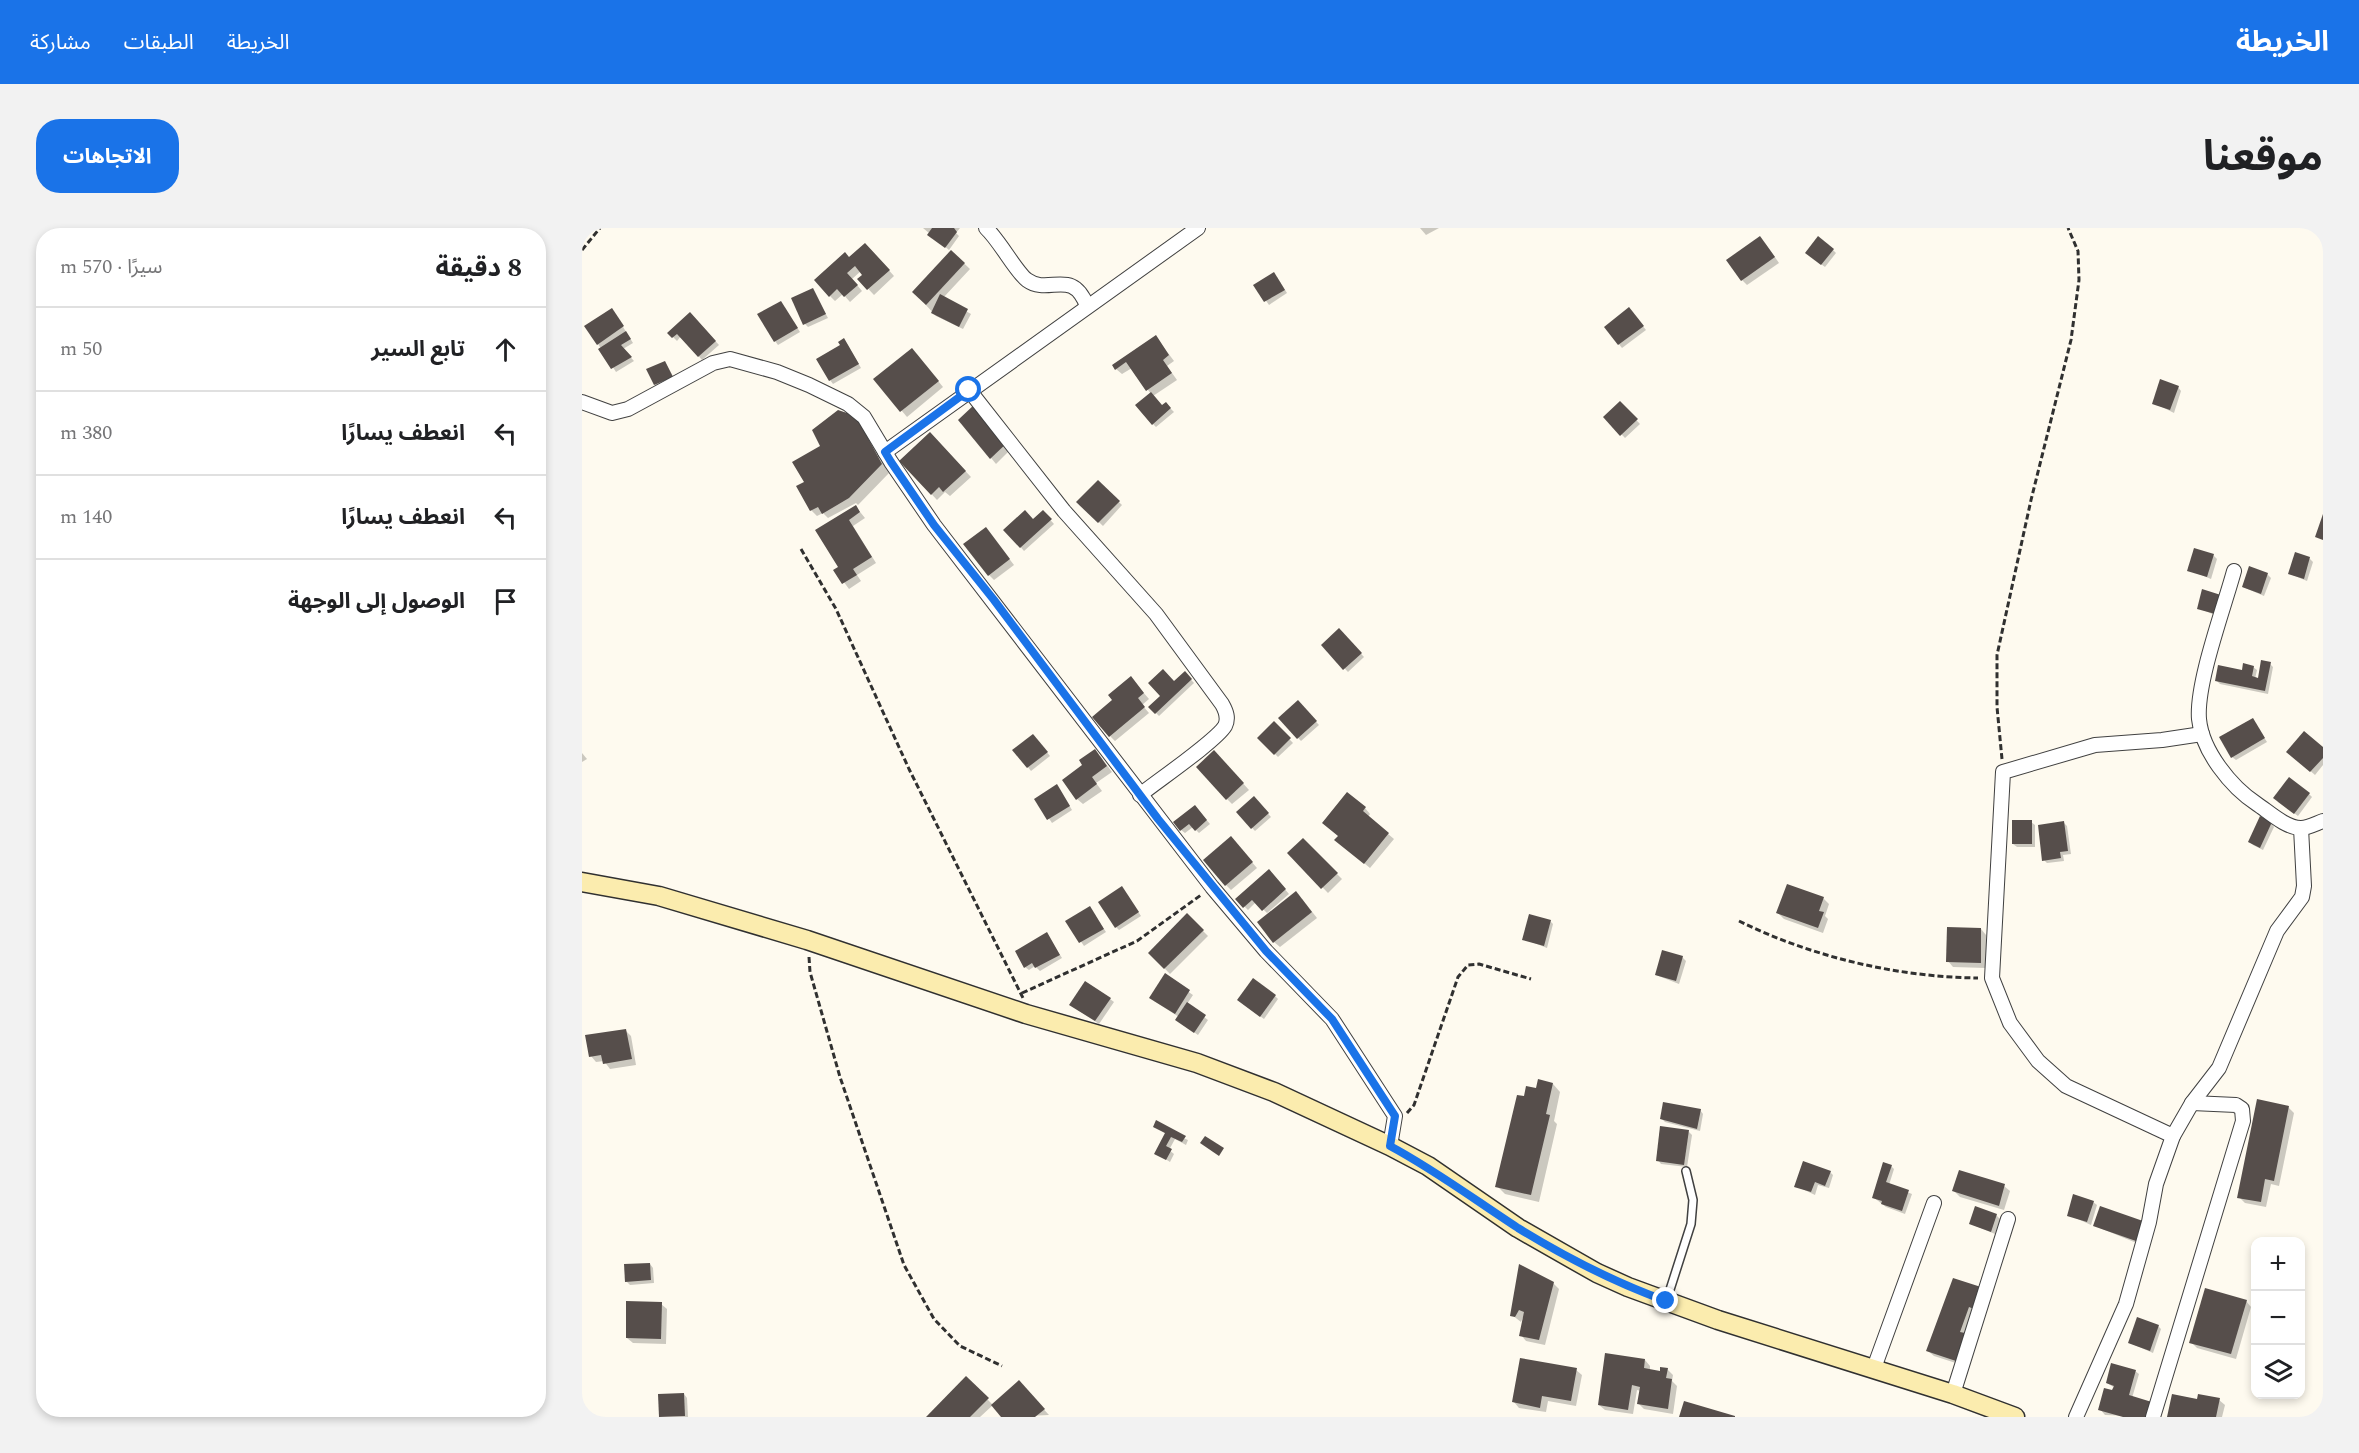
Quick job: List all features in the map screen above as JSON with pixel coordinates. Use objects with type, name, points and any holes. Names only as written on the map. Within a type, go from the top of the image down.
[{"type":"street","points":[[986,228],[1001,243],[1027,280],[1035,283],[1076,287],[1088,306]]},
{"type":"street","points":[[885,452],[1198,228]]},
{"type":"street","points":[[582,402],[612,413],[628,409],[713,363],[730,359],[777,372],[848,404],[864,417],[934,525],[994,600],[1140,795],[1266,951],[1332,1019],[1395,1116],[1392,1137]]},
{"type":"street","points":[[969,390],[1064,511],[1156,614],[1227,714],[1225,726],[1214,737],[1140,795]]},
{"type":"street","points":[[2234,571],[2202,686],[2199,717],[2202,734],[2215,760],[2242,794],[2283,822],[2301,828],[2323,821]]},
{"type":"street","points":[[2174,1136],[2066,1086],[2038,1061],[2010,1023],[1992,978],[2003,772],[2095,745],[2162,741],[2202,734]]},
{"type":"street","points":[[2076,1417],[2126,1304],[2149,1221],[2156,1184],[2174,1136],[2192,1103],[2218,1068],[2277,931],[2302,897],[2304,886],[2301,828]]},
{"type":"street","points":[[582,882],[659,896],[807,940],[1026,1014],[1197,1063],[1392,1137],[1428,1166],[1518,1228],[1597,1273],[1718,1320],[1875,1368],[2015,1417]]},
{"type":"street","points":[[2153,1417],[2243,1121],[2242,1109],[2236,1105],[2192,1103]]},
{"type":"street","points":[[1875,1368],[1934,1203]]},
{"type":"street","points":[[1953,1394],[2008,1219]]},
{"type":"lane","points":[[1666,1301],[1690,1224],[1693,1200],[1686,1171]]},
{"type":"path","points":[[582,250],[600,228]]},
{"type":"path","points":[[2003,772],[1997,707],[1997,655],[2031,500],[2071,340],[2079,280],[2078,250],[2068,228]]},
{"type":"path","points":[[801,549],[836,609],[909,769],[987,929],[1022,993],[1026,1014]]},
{"type":"path","points":[[1022,993],[1137,941],[1212,887]]},
{"type":"path","points":[[1739,921],[1808,949],[1884,969],[1943,978],[1992,978]]},
{"type":"path","points":[[807,940],[810,972],[840,1077],[904,1265],[934,1320],[960,1346],[1002,1366]]},
{"type":"path","points":[[1392,1137],[1414,1105],[1458,977],[1468,965],[1479,964],[1530,979]]},
{"type":"building","points":[[932,228],[954,228],[957,232],[945,248],[927,235]]},
{"type":"building","points":[[1760,236],[1775,257],[1741,281],[1726,260]]},
{"type":"building","points":[[1818,236],[1834,249],[1821,265],[1805,253]]},
{"type":"building","points":[[865,243],[890,270],[867,290],[857,279],[862,275],[855,266],[847,273],[858,285],[844,297],[837,289],[829,297],[814,280],[845,252],[849,257]]},
{"type":"building","points":[[951,250],[965,263],[926,305],[912,292]]},
{"type":"building","points":[[1274,272],[1285,290],[1264,302],[1253,285]]},
{"type":"building","points":[[813,288],[826,314],[803,325],[791,298]]},
{"type":"building","points":[[940,294],[968,309],[959,327],[931,313]]},
{"type":"building","points":[[781,301],[798,328],[774,342],[757,314]]},
{"type":"building","points":[[1629,307],[1644,326],[1618,345],[1604,327]]},
{"type":"building","points":[[612,308],[624,326],[597,345],[584,326]]},
{"type":"building","points":[[690,312],[716,341],[698,357],[677,334],[672,338],[667,333]]},
{"type":"building","points":[[626,331],[631,339],[621,345],[632,357],[611,369],[598,349]]},
{"type":"building","points":[[1156,335],[1169,355],[1163,360],[1172,373],[1146,391],[1126,362],[1115,370],[1112,365]]},
{"type":"building","points":[[844,338],[859,364],[829,381],[816,359],[840,345],[838,342]]},
{"type":"building","points":[[912,348],[939,381],[900,412],[873,379]]},
{"type":"building","points":[[665,361],[673,377],[654,385],[646,369]]},
{"type":"building","points":[[2160,379],[2179,386],[2170,410],[2152,404]]},
{"type":"building","points":[[1151,392],[1162,405],[1166,402],[1171,408],[1152,425],[1135,405]]},
{"type":"building","points":[[1620,401],[1638,419],[1620,436],[1603,417]]},
{"type":"building","points":[[975,404],[1009,441],[990,459],[958,420]]},
{"type":"building","points":[[838,410],[856,416],[882,464],[849,498],[822,514],[818,507],[810,511],[796,486],[804,482],[792,462],[820,446],[812,430]]},
{"type":"building","points":[[930,432],[966,471],[943,492],[939,487],[931,495],[899,461]]},
{"type":"building","points":[[1098,480],[1120,501],[1098,523],[1076,502]]},
{"type":"building","points":[[856,505],[860,512],[849,520],[872,557],[853,569],[857,575],[842,584],[833,570],[838,567],[815,530]]},
{"type":"building","points":[[1025,510],[1033,519],[1043,510],[1052,519],[1020,548],[1003,530]]},
{"type":"building","points":[[2323,514],[2323,540],[2315,537]]},
{"type":"building","points":[[986,527],[1010,559],[988,576],[963,544]]},
{"type":"building","points":[[2194,548],[2214,554],[2207,577],[2187,571]]},
{"type":"building","points":[[2295,552],[2310,557],[2304,579],[2288,574]]},
{"type":"building","points":[[2249,566],[2268,573],[2261,594],[2242,587]]},
{"type":"building","points":[[2202,589],[2224,596],[2219,615],[2197,609]]},
{"type":"building","points":[[1339,628],[1362,653],[1343,670],[1321,645]]},
{"type":"building","points":[[2261,660],[2271,662],[2265,691],[2215,681],[2218,665],[2242,670],[2243,663],[2254,666],[2252,676],[2258,678]]},
{"type":"building","points":[[1163,669],[1174,681],[1185,671],[1192,679],[1155,714],[1148,707],[1160,696],[1148,683]]},
{"type":"building","points":[[1131,676],[1144,693],[1138,698],[1145,707],[1109,737],[1092,717],[1112,700],[1108,695]]},
{"type":"building","points":[[1298,700],[1317,721],[1297,739],[1278,718]]},
{"type":"building","points":[[2253,718],[2265,738],[2231,758],[2219,737]]},
{"type":"building","points":[[1274,721],[1291,738],[1274,755],[1257,738]]},
{"type":"building","points":[[2304,731],[2323,747],[2323,758],[2310,772],[2286,752]]},
{"type":"building","points":[[1033,734],[1048,752],[1027,768],[1012,750]]},
{"type":"building","points":[[1095,749],[1107,766],[1092,777],[1097,784],[1076,800],[1062,780],[1082,765],[1079,760]]},
{"type":"building","points":[[1214,750],[1244,783],[1226,800],[1196,767]]},
{"type":"building","points":[[2289,777],[2310,793],[2294,814],[2273,798]]},
{"type":"building","points":[[1057,784],[1070,806],[1047,820],[1034,799]]},
{"type":"building","points":[[1347,792],[1366,807],[1363,811],[1389,833],[1364,864],[1334,840],[1338,836],[1322,823]]},
{"type":"building","points":[[1254,796],[1269,813],[1251,829],[1236,812]]},
{"type":"building","points":[[1195,805],[1207,820],[1195,831],[1189,824],[1180,831],[1173,822]]},
{"type":"building","points":[[2260,816],[2272,822],[2260,848],[2248,842]]},
{"type":"building","points":[[2012,820],[2032,820],[2032,844],[2012,844]]},
{"type":"building","points":[[2064,821],[2068,851],[2060,852],[2061,858],[2042,861],[2038,825]]},
{"type":"building","points":[[1231,836],[1253,862],[1225,886],[1203,860]]},
{"type":"building","points":[[1303,838],[1338,873],[1321,889],[1287,853]]},
{"type":"building","points":[[1269,869],[1286,889],[1262,911],[1252,900],[1243,908],[1235,899]]},
{"type":"building","points":[[1787,884],[1824,897],[1819,911],[1824,912],[1818,928],[1776,913]]},
{"type":"building","points":[[1122,886],[1139,912],[1115,928],[1098,902]]},
{"type":"building","points":[[1296,891],[1312,912],[1273,943],[1257,922]]},
{"type":"building","points":[[1090,906],[1104,929],[1079,943],[1065,921]]},
{"type":"building","points":[[1187,913],[1204,930],[1164,969],[1148,953]]},
{"type":"building","points":[[1529,914],[1551,920],[1544,946],[1522,940]]},
{"type":"building","points":[[1947,927],[1981,928],[1981,963],[1946,962]]},
{"type":"building","points":[[1047,932],[1060,955],[1035,968],[1032,963],[1024,968],[1015,951]]},
{"type":"building","points":[[1662,950],[1683,956],[1676,981],[1655,975]]},
{"type":"building","points":[[1165,973],[1190,990],[1175,1014],[1149,998]]},
{"type":"building","points":[[1253,978],[1276,995],[1260,1017],[1237,1000]]},
{"type":"building","points":[[1085,981],[1111,998],[1095,1021],[1069,1005]]},
{"type":"building","points":[[1187,1002],[1206,1015],[1194,1033],[1175,1020]]},
{"type":"building","points":[[626,1029],[632,1059],[603,1064],[601,1055],[589,1057],[585,1035]]},
{"type":"building","points":[[1538,1079],[1553,1083],[1546,1114],[1550,1115],[1531,1195],[1495,1187],[1517,1095],[1524,1096],[1526,1086],[1536,1088]]},
{"type":"building","points":[[2257,1099],[2289,1106],[2274,1181],[2265,1179],[2261,1202],[2237,1198]]},
{"type":"building","points":[[1663,1102],[1701,1109],[1697,1129],[1660,1119]]},
{"type":"building","points":[[1156,1120],[1186,1136],[1182,1142],[1171,1137],[1166,1146],[1172,1149],[1166,1160],[1154,1154],[1165,1133],[1153,1127]]},
{"type":"building","points":[[1660,1126],[1689,1130],[1684,1165],[1656,1161]]},
{"type":"building","points":[[1205,1136],[1224,1148],[1219,1156],[1200,1143]]},
{"type":"building","points":[[1803,1161],[1831,1171],[1825,1186],[1815,1182],[1811,1192],[1794,1187]]},
{"type":"building","points":[[1883,1162],[1892,1165],[1886,1182],[1909,1190],[1902,1211],[1881,1204],[1882,1201],[1872,1198]]},
{"type":"building","points":[[1959,1170],[2005,1184],[1999,1206],[1952,1191]]},
{"type":"building","points":[[2073,1194],[2094,1201],[2087,1222],[2067,1216]]},
{"type":"building","points":[[1975,1206],[1997,1214],[1991,1232],[1969,1224]]},
{"type":"building","points":[[2100,1206],[2143,1221],[2136,1241],[2093,1226]]},
{"type":"building","points":[[650,1263],[651,1280],[625,1282],[624,1264]]},
{"type":"building","points":[[1519,1264],[1554,1282],[1539,1340],[1519,1336],[1524,1312],[1519,1310],[1515,1317],[1510,1316]]},
{"type":"building","points":[[1953,1278],[1981,1287],[1974,1309],[1969,1307],[1960,1332],[1965,1333],[1956,1361],[1926,1351]]},
{"type":"building","points":[[2205,1288],[2247,1300],[2231,1354],[2189,1343]]},
{"type":"building","points":[[626,1301],[662,1302],[661,1339],[626,1338]]},
{"type":"building","points":[[2137,1317],[2159,1325],[2150,1351],[2128,1343]]},
{"type":"building","points":[[1605,1353],[1645,1359],[1644,1368],[1660,1371],[1660,1367],[1668,1368],[1666,1378],[1672,1379],[1668,1409],[1637,1404],[1640,1387],[1632,1385],[1628,1410],[1598,1405]]},
{"type":"building","points":[[1520,1358],[1577,1368],[1571,1401],[1542,1396],[1540,1408],[1512,1402]]},
{"type":"building","points":[[2111,1363],[2136,1370],[2129,1395],[2155,1403],[2151,1417],[2123,1417],[2098,1410],[2104,1388],[2112,1390],[2114,1386],[2106,1383]]},
{"type":"building","points":[[966,1376],[989,1398],[970,1417],[926,1417]]},
{"type":"building","points":[[1019,1380],[1045,1409],[1035,1417],[1001,1417],[991,1405]]},
{"type":"building","points":[[684,1393],[685,1416],[659,1417],[658,1394]]},
{"type":"building","points":[[2172,1394],[2197,1399],[2198,1394],[2220,1398],[2216,1417],[2167,1417]]},
{"type":"building","points":[[1684,1401],[1735,1416],[1735,1417],[1679,1417]]},
{"type":"route","points":[[969,390],[885,452],[934,525],[994,600],[1158,819],[1266,951],[1311,994],[1332,1019],[1395,1116],[1390,1146],[1428,1166],[1518,1228],[1597,1273],[1666,1301]]}]
